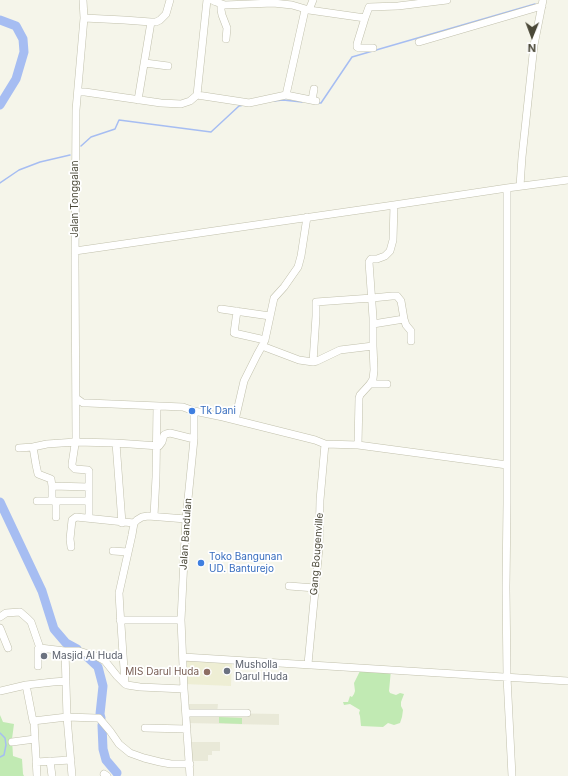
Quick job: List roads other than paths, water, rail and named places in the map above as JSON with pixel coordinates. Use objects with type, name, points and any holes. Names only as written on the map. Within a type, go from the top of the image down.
[{"type":"street","name":"Jalan Tonggalan","points":[[83,0],[84,18],[76,110],[76,442],[72,466],[76,469],[88,470],[89,487]]},
{"type":"street","points":[[84,18],[156,22],[166,14],[170,0]]},
{"type":"street","points":[[78,92],[161,103],[181,104],[190,101],[197,95],[207,0]]},
{"type":"street","points":[[212,0],[225,6],[273,3],[292,5],[307,10],[365,18]]},
{"type":"street","points":[[286,95],[307,10],[313,0]]},
{"type":"street","points":[[373,48],[357,47],[370,3],[398,6],[447,0]]},
{"type":"street","points":[[419,42],[542,3],[534,45],[520,186]]},
{"type":"street","points":[[221,5],[222,15],[227,28],[226,39]]},
{"type":"street","points":[[138,100],[151,22]]},
{"type":"street","points":[[145,63],[168,66]]},
{"type":"street","points":[[197,95],[249,103],[286,95],[314,101],[314,89]]},
{"type":"street","points":[[75,251],[568,180]]},
{"type":"street","points":[[507,188],[506,588],[507,677],[512,776]]},
{"type":"street","points":[[358,446],[359,398],[373,379],[374,370],[372,298],[368,262],[385,256],[390,251],[393,240],[394,205]]},
{"type":"street","points":[[235,420],[244,381],[264,343],[274,298],[298,267],[307,217]]},
{"type":"street","points":[[313,362],[316,302],[397,296],[401,300],[406,326],[411,331],[411,341]]},
{"type":"street","points":[[220,309],[270,316]]},
{"type":"street","points":[[237,311],[234,333],[264,343],[299,360],[313,362],[340,350],[373,346]]},
{"type":"street","points":[[373,324],[404,319]]},
{"type":"street","points":[[370,384],[387,384]]},
{"type":"street","points":[[76,398],[88,403],[183,407],[194,411],[315,440],[325,444],[358,446],[507,465]]},
{"type":"street","points":[[154,516],[157,406]]},
{"type":"street","name":"Jalan Bandulan","points":[[190,776],[181,620],[186,520],[194,439],[194,411]]},
{"type":"street","points":[[19,448],[76,442],[157,446],[162,442],[164,435],[170,433],[194,439]]},
{"type":"street","points":[[116,443],[122,523]]},
{"type":"street","name":"Gang Bougenville","points":[[308,664],[319,548],[320,500],[325,444]]},
{"type":"street","points":[[33,447],[38,474],[51,479],[56,517]]},
{"type":"street","points":[[52,486],[89,487],[89,518]]},
{"type":"street","points":[[36,501],[89,502]]},
{"type":"street","points":[[125,684],[119,593],[134,523],[142,517],[154,516],[186,520]]},
{"type":"street","points":[[71,547],[70,538],[72,520],[76,517],[122,523],[134,523]]},
{"type":"street","points":[[113,551],[128,552]]},
{"type":"street","points":[[289,586],[315,588]]},
{"type":"street","points":[[0,617],[6,613],[20,612],[31,622],[40,648],[38,649],[38,666]]},
{"type":"street","points":[[120,620],[181,620]]},
{"type":"street","points":[[0,628],[8,648]]},
{"type":"street","points":[[40,648],[79,651],[98,657],[106,661],[117,676],[127,685],[184,689]]},
{"type":"street","points":[[65,651],[67,717],[72,776]]},
{"type":"street","points":[[183,657],[568,681]]},
{"type":"street","points":[[0,691],[26,685],[66,681]]},
{"type":"street","points":[[26,685],[33,720],[37,776]]},
{"type":"street","points":[[186,713],[246,713]]},
{"type":"street","points":[[33,720],[67,717],[99,718],[119,744],[130,753],[144,758],[171,764],[190,764]]},
{"type":"street","points":[[145,728],[187,729]]},
{"type":"street","points":[[12,742],[35,739]]},
{"type":"street","points":[[36,762],[71,760]]},
{"type":"street","points":[[50,761],[52,776]]},
{"type":"waterway","points":[[318,103],[321,103],[352,57],[535,4]]},
{"type":"waterway","points":[[0,20],[16,26],[23,39],[24,52],[16,79],[0,105]]},
{"type":"waterway","points":[[274,101],[283,100],[302,102]]},
{"type":"waterway","points":[[81,146],[91,137],[115,129],[119,120],[211,132],[239,106],[244,105]]},
{"type":"waterway","points":[[0,183],[19,170],[40,162],[70,155]]},
{"type":"waterway","points":[[0,502],[42,591],[54,629],[66,643],[77,649]]},
{"type":"waterway","points":[[84,654],[98,667],[103,686],[100,714],[101,718]]},
{"type":"waterway","points":[[102,725],[103,749],[106,760],[117,773]]},
{"type":"waterway","points":[[0,733],[5,738],[6,745],[4,755],[0,757]]},
{"type":"place","name":"Tk Dani","points":[[192,411]]},
{"type":"place","name":"Toko Bangunan UD. Banturejo","points":[[201,563]]},
{"type":"place","name":"Masjid Al Huda","points":[[44,656]]},
{"type":"place","name":"Musholla Darul Huda","points":[[227,671]]},
{"type":"place","name":"MIS Darul Huda","points":[[207,672]]}]
